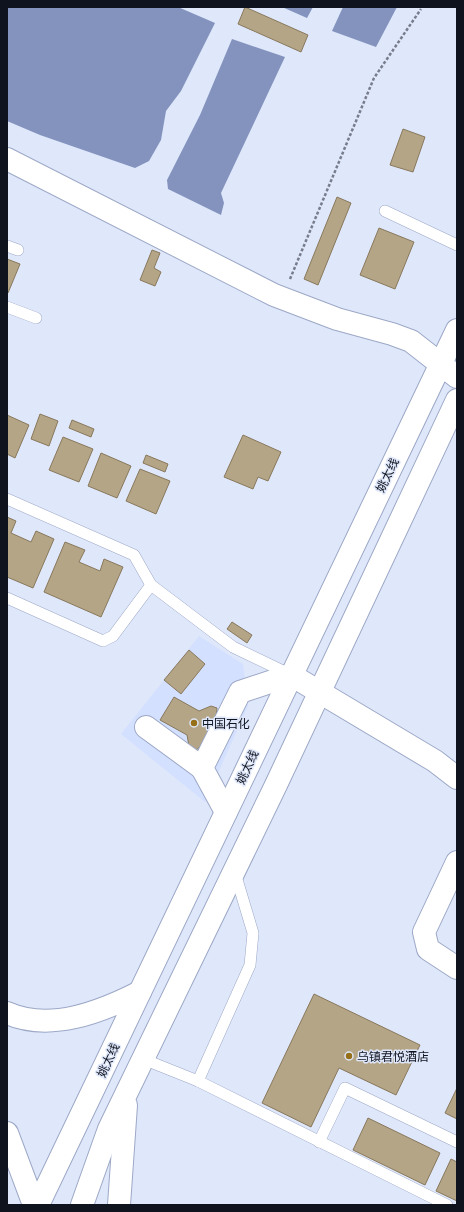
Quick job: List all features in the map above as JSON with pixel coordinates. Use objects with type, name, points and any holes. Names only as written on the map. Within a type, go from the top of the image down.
[{"type":"main road","points":[[7,159],[282,298],[337,319],[392,334],[411,341],[449,371]]},
{"type":"main road","name":"姚太线","points":[[38,1205],[291,675],[449,371],[457,330]]},
{"type":"main road","points":[[82,1205],[109,1129],[320,692],[452,427],[457,400]]},
{"type":"main road","points":[[202,768],[240,692],[291,675],[435,761],[457,778]]},
{"type":"main road","points":[[146,727],[202,768],[226,812]]},
{"type":"main road","points":[[457,862],[424,932],[428,949],[457,968]]},
{"type":"main road","points":[[7,1013],[18,1018],[44,1021],[82,1016],[116,1004],[140,992]]},
{"type":"main road","points":[[119,1205],[126,1094]]},
{"type":"main road","points":[[7,1132],[34,1205]]},
{"type":"lane","points":[[385,211],[457,245]]},
{"type":"lane","points":[[7,246],[18,250]]},
{"type":"lane","points":[[7,307],[36,318]]},
{"type":"lane","points":[[7,499],[134,555],[151,585],[233,647],[291,675]]},
{"type":"lane","points":[[7,598],[104,641],[113,636],[151,585]]},
{"type":"lane","points":[[198,1081],[250,965],[253,933],[234,871]]},
{"type":"lane","points":[[143,1059],[198,1081],[447,1205]]},
{"type":"lane","points":[[319,1142],[345,1088],[457,1142]]},
{"type":"path","points":[[282,298],[374,78],[421,9]]},
{"type":"shaded area","points":[[7,7],[178,7],[215,23],[181,91],[166,111],[161,140],[149,161],[135,168],[40,135],[7,121]]},
{"type":"shaded area","points":[[282,7],[313,7],[307,18]]},
{"type":"shaded area","points":[[343,7],[397,7],[376,47],[332,31]]},
{"type":"shaded area","points":[[232,39],[285,57],[221,193],[224,203],[221,215],[168,189],[167,180],[200,115]]},
{"type":"shaded area","points":[[199,636],[243,664],[248,706],[205,802],[121,734]]},
{"type":"building","points":[[245,7],[308,35],[301,52],[238,24]]},
{"type":"building","points":[[403,129],[425,137],[413,172],[390,165]]},
{"type":"building","points":[[337,197],[351,203],[318,285],[304,279]]},
{"type":"building","points":[[379,228],[414,242],[395,289],[360,275]]},
{"type":"building","points":[[152,250],[160,253],[154,268],[161,272],[155,286],[140,280]]},
{"type":"building","points":[[7,259],[20,264],[8,293],[7,293]]},
{"type":"building","points":[[40,414],[58,421],[49,446],[31,439]]},
{"type":"building","points":[[7,415],[29,425],[15,458],[7,454]]},
{"type":"building","points":[[72,420],[94,429],[91,437],[69,428]]},
{"type":"building","points":[[243,435],[281,452],[268,481],[258,477],[253,489],[224,477]]},
{"type":"building","points":[[63,437],[93,449],[79,482],[49,470]]},
{"type":"building","points":[[101,453],[131,466],[117,498],[88,486]]},
{"type":"building","points":[[146,455],[168,464],[165,472],[143,463]]},
{"type":"building","points":[[140,469],[170,481],[156,514],[126,501]]},
{"type":"building","points":[[7,517],[16,521],[11,533],[31,542],[36,531],[54,539],[33,588],[7,577]]},
{"type":"building","points":[[65,542],[85,550],[79,562],[100,571],[104,559],[123,567],[101,617],[44,592]]},
{"type":"building","points":[[232,622],[252,635],[247,643],[227,629]]},
{"type":"building","points":[[189,650],[205,664],[181,694],[164,680]]},
{"type":"building","points":[[174,697],[199,711],[211,706],[217,708],[216,719],[202,745],[195,751],[189,746],[187,735],[160,720]]},
{"type":"building","name":"乌镇君悦酒店","points":[[314,994],[420,1045],[396,1095],[339,1068],[311,1127],[262,1103]]},
{"type":"building","points":[[457,1088],[457,1119],[445,1113]]},
{"type":"building","points":[[368,1118],[440,1153],[425,1185],[353,1150]]},
{"type":"building","points":[[451,1159],[457,1162],[457,1201],[436,1191]]},
{"type":"place","name":"中国石化","points":[[194,723]]},
{"type":"place","name":"乌镇君悦酒店","points":[[349,1056]]}]
